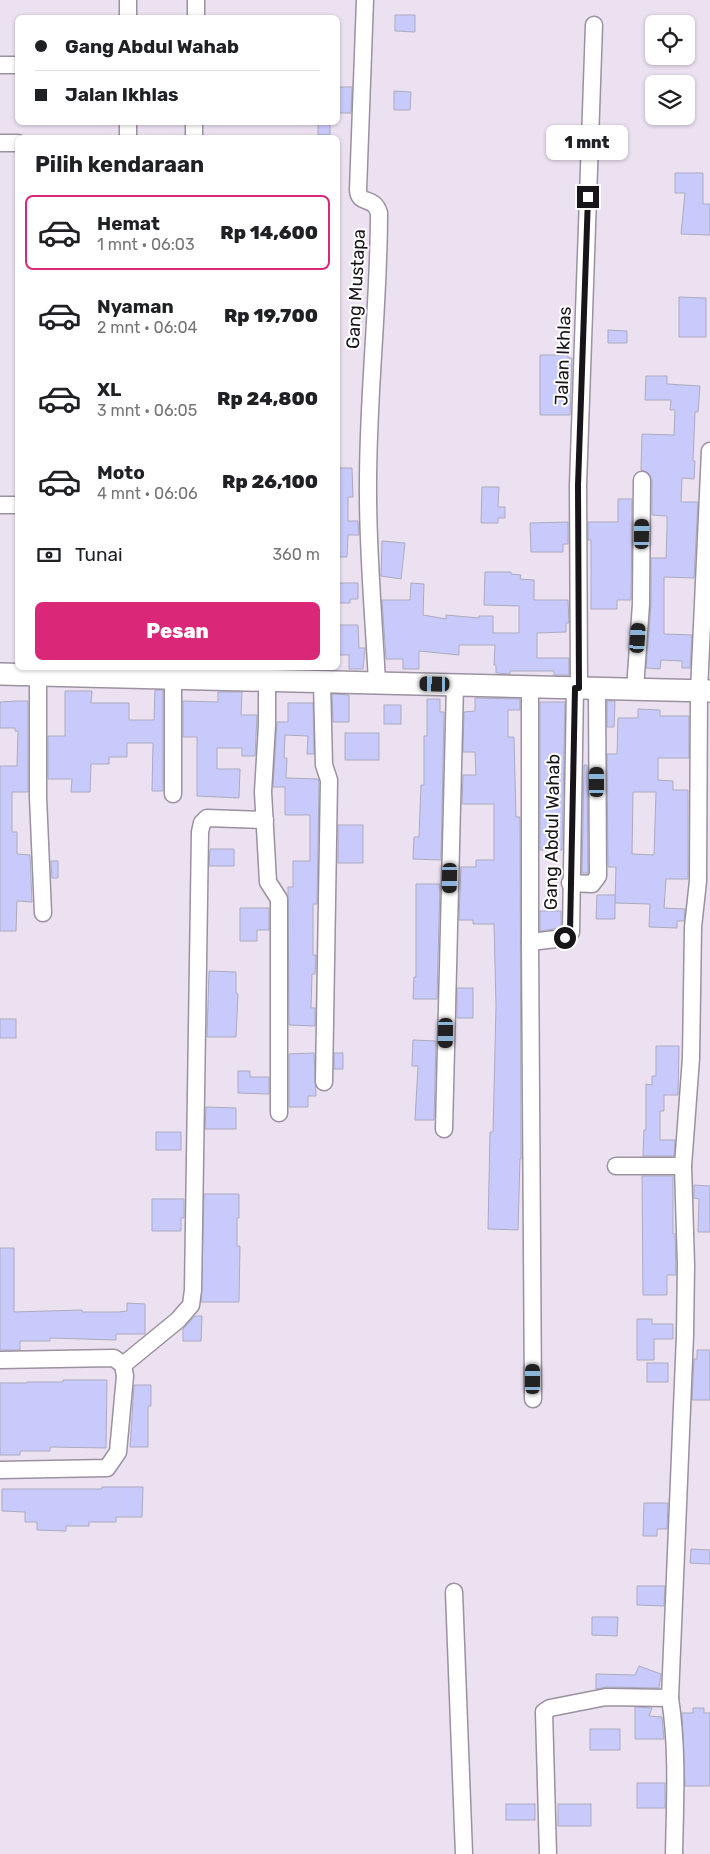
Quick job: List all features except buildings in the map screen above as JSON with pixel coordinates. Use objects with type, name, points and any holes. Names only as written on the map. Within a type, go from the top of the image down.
[{"type":"street","points":[[128,0],[128,15]]},
{"type":"street","points":[[196,0],[196,15]]},
{"type":"street","name":"Gang Mustapa","points":[[365,0],[358,190],[362,200],[372,201],[377,205],[379,213],[379,270],[369,420],[368,494],[377,683]]},
{"type":"street","name":"Jalan Ikhlas","points":[[584,688],[578,485],[594,25]]},
{"type":"street","points":[[0,65],[15,65]]},
{"type":"street","points":[[0,143],[15,143]]},
{"type":"street","points":[[674,1854],[676,1768],[674,1723],[670,1698],[685,1335],[686,1265],[683,1166],[691,1058],[693,927],[698,881],[705,691],[710,451]]},
{"type":"street","points":[[635,689],[641,604],[642,480]]},
{"type":"street","points":[[0,505],[15,505]]},
{"type":"street","points":[[0,674],[38,671],[144,673],[172,678],[208,673],[267,674],[322,682],[705,691]]},
{"type":"street","points":[[38,671],[38,797],[43,913]]},
{"type":"street","points":[[267,674],[267,725],[263,792],[268,882],[279,899],[279,1113]]},
{"type":"street","points":[[172,678],[174,794]]},
{"type":"street","points":[[322,682],[324,765],[329,780],[324,1082]]},
{"type":"street","points":[[444,1129],[455,685]]},
{"type":"street","points":[[530,687],[533,1399]]},
{"type":"street","points":[[570,883],[592,884],[598,876],[584,688]]},
{"type":"street","name":"Gang Abdul Wahab","points":[[530,942],[565,938],[570,932],[570,883],[584,688]]},
{"type":"street","points":[[123,1365],[178,1320],[191,1305],[193,1290],[202,823],[207,818],[265,820]]},
{"type":"street","points":[[616,1166],[683,1166]]},
{"type":"street","points":[[0,1360],[114,1358],[123,1365],[125,1376],[125,1395],[118,1452],[107,1468],[0,1470]]},
{"type":"street","points":[[454,1592],[464,1854]]},
{"type":"street","points":[[548,1854],[544,1712],[550,1708],[606,1697],[670,1698]]},
{"type":"route","points":[[565,938],[570,932],[572,910],[570,883],[575,688],[579,688],[578,485],[588,197]]}]
